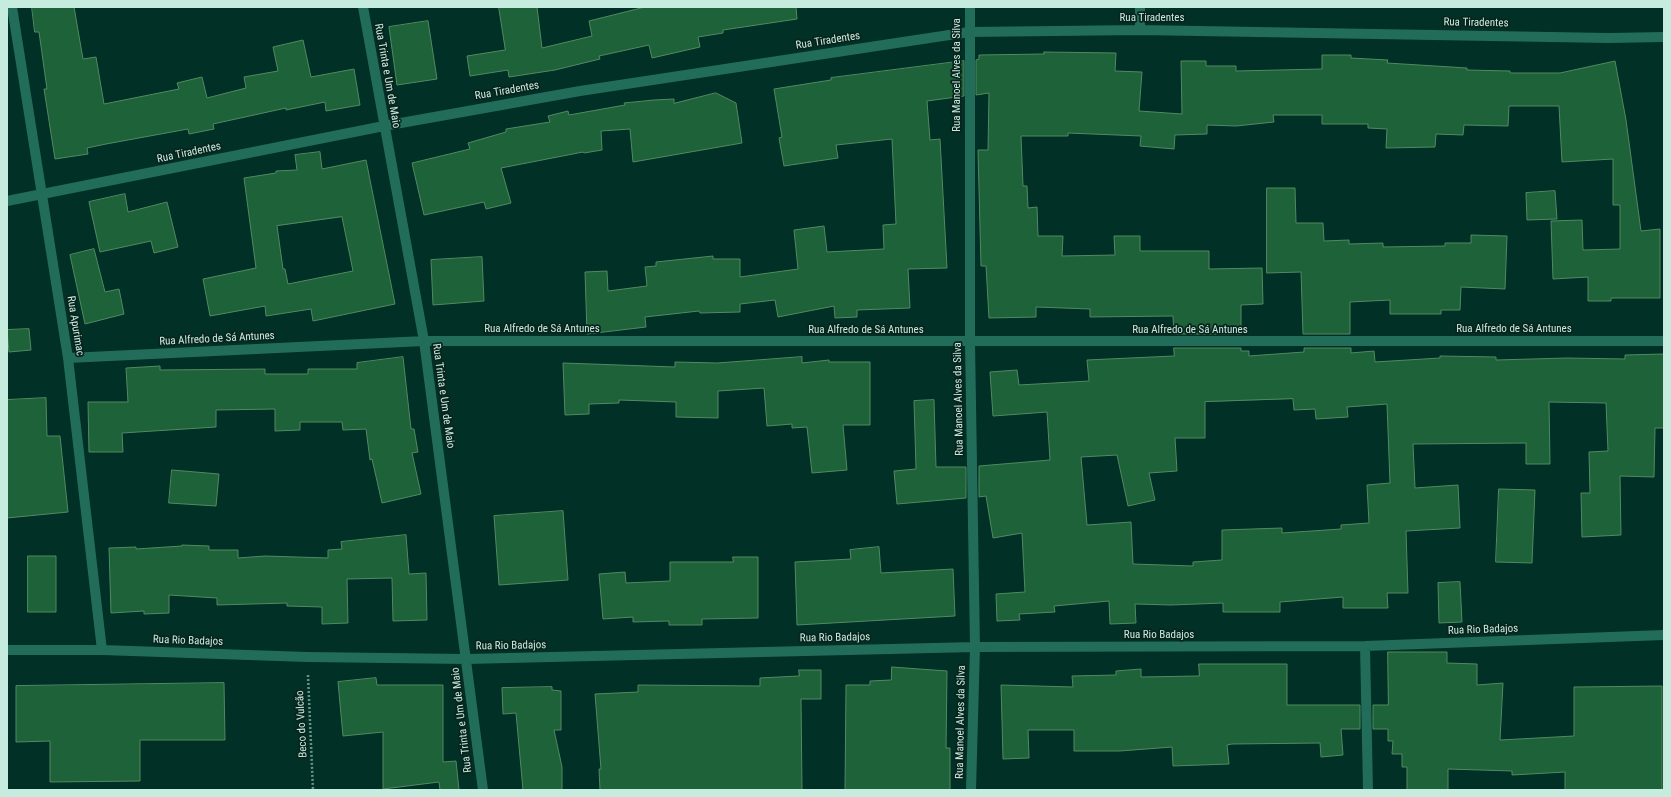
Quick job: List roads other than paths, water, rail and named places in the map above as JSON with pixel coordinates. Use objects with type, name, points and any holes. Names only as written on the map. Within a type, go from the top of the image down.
[{"type":"street","name":"Rua Apurimac","points":[[12,7],[68,358],[102,650]]},
{"type":"street","name":"Rua Trinta e Um de Maio","points":[[363,7],[424,341],[467,659],[483,790]]},
{"type":"street","name":"Rua Manoel Alves da Silva","points":[[970,7],[970,342],[975,647],[971,790]]},
{"type":"street","points":[[1140,7],[1140,30]]},
{"type":"street","name":"Rua Tiradentes","points":[[7,201],[42,196],[384,126],[580,91],[969,32],[1140,30],[1610,38],[1664,37]]},
{"type":"street","name":"Rua Alfredo de Sá Antunes","points":[[68,358],[424,341],[1664,341]]},
{"type":"street","name":"Rua Rio Badajos","points":[[7,650],[102,650],[307,657],[467,659],[975,647],[1365,646],[1664,635]]},
{"type":"street","points":[[1365,646],[1368,790]]}]
